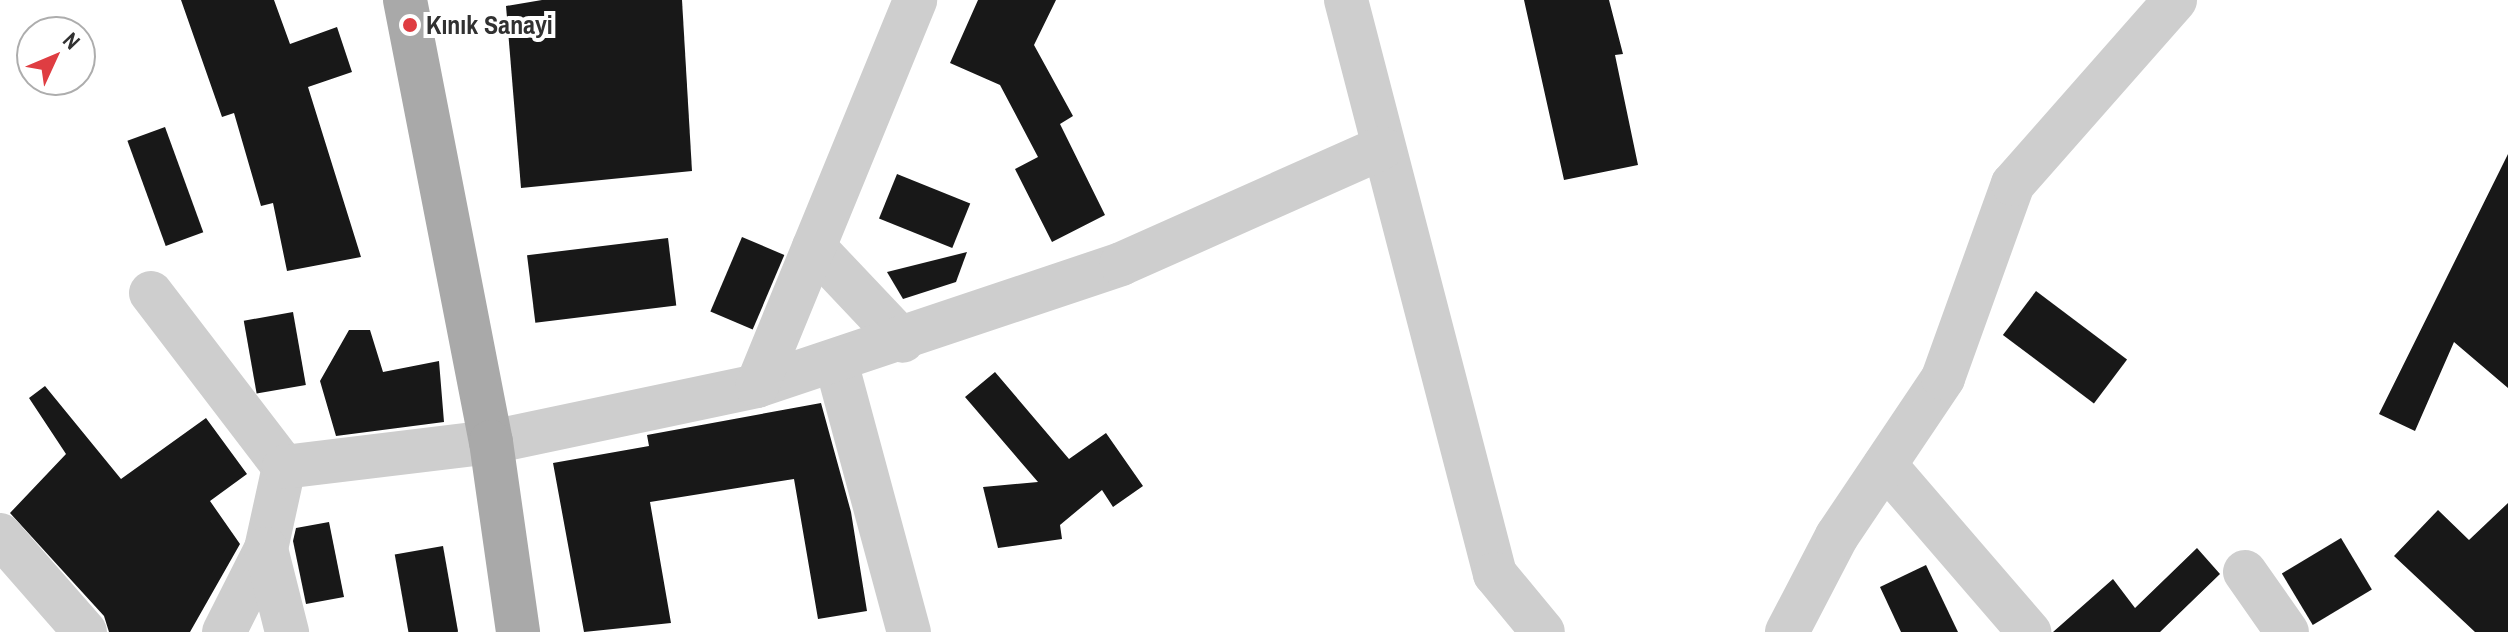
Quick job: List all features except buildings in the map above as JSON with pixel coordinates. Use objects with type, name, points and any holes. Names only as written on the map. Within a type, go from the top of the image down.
[{"type":"main road","points":[[405,0],[491,442],[518,632]]},
{"type":"street","points":[[757,386],[915,0]]},
{"type":"street","points":[[1346,0],[1381,148],[1495,574],[1543,632]]},
{"type":"street","points":[[1787,632],[1837,536],[1943,378],[2013,184],[2175,0]]},
{"type":"street","points":[[284,467],[491,442],[757,386],[903,341],[1121,264],[1381,148]]},
{"type":"street","points":[[814,247],[903,341]]},
{"type":"street","points":[[151,293],[284,467],[266,549],[224,632]]},
{"type":"street","points":[[836,362],[909,632]]},
{"type":"street","points":[[1885,465],[2029,632]]},
{"type":"street","points":[[0,535],[85,632]]},
{"type":"street","points":[[266,549],[287,632]]},
{"type":"street","points":[[2245,572],[2287,632]]},
{"type":"place","name":"Kınık Sanayi","points":[[410,25]]}]
